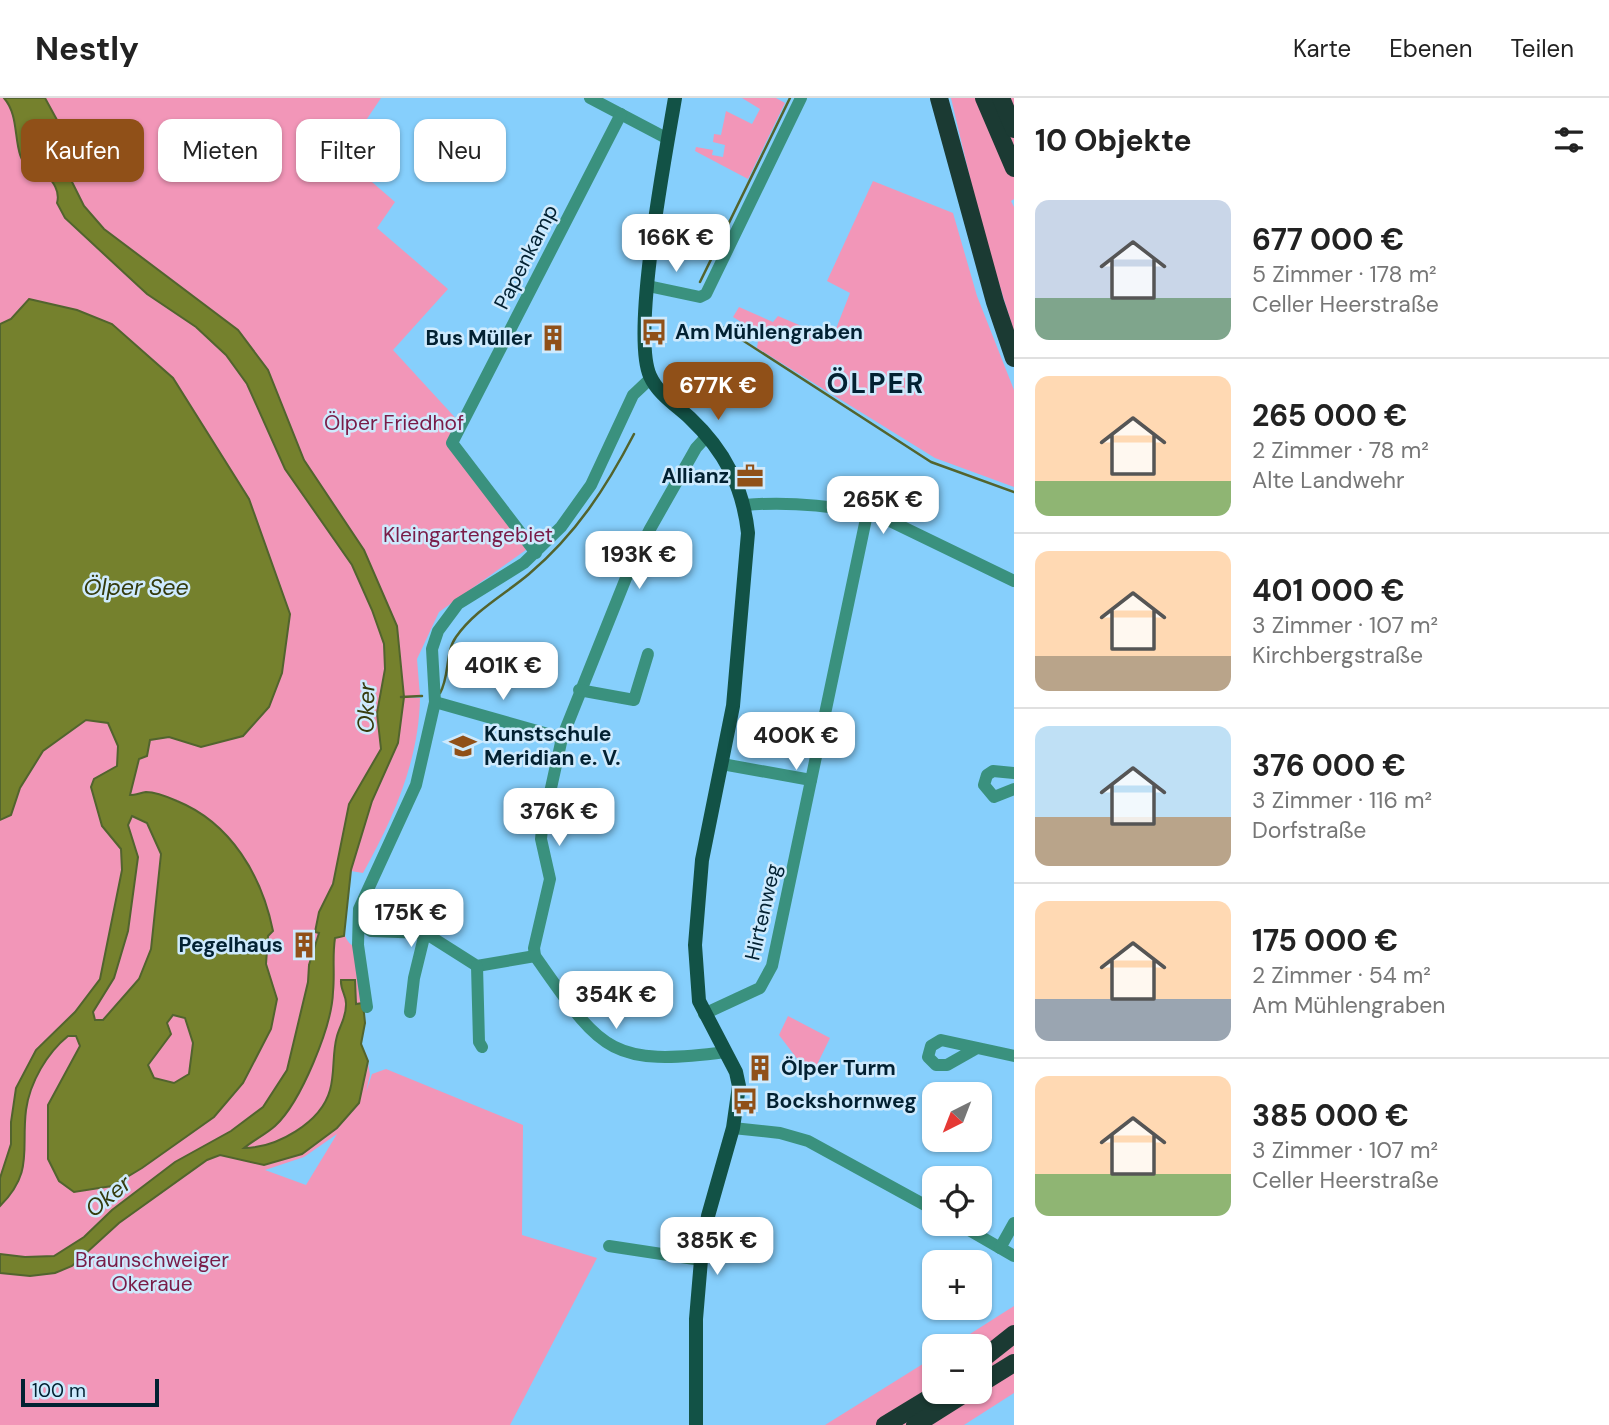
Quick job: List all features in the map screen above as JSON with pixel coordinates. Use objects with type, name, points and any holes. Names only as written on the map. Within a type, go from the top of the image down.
[{"type":"highway","points":[[989,99],[1014,129]]},
{"type":"highway","points":[[989,99],[1014,167]]},
{"type":"highway","points":[[939,101],[991,290],[1014,358]]},
{"type":"highway","points":[[992,1353],[1014,1334]]},
{"type":"highway","points":[[992,1356],[1014,1342]]},
{"type":"highway","points":[[992,1377],[1014,1363]]},
{"type":"highway","points":[[885,1425],[922,1403]]},
{"type":"highway","points":[[915,1425],[948,1404]]},
{"type":"main road","points":[[675,98],[648,286],[644,331],[645,361],[650,378],[707,436],[731,469],[745,505],[748,533],[733,706],[707,830],[698,890],[696,989],[704,1014],[736,1072],[739,1086],[733,1128],[708,1216],[701,1261],[696,1319],[696,1425]]},
{"type":"street","points":[[590,98],[668,139]]},
{"type":"street","points":[[648,286],[700,297],[706,294],[801,98]]},
{"type":"street","name":"Papenkamp","points":[[536,553],[452,443],[621,114]]},
{"type":"street","points":[[367,1007],[358,946],[362,899],[400,824],[416,785],[435,702],[432,649],[447,618],[469,595],[509,573],[536,553],[561,527],[592,485],[634,395],[650,378]]},
{"type":"street","points":[[707,436],[696,447],[650,528],[579,690],[562,738],[542,828],[541,839],[550,879],[535,939],[535,956],[576,1014],[597,1036],[618,1051],[657,1059],[724,1052]]},
{"type":"street","points":[[745,505],[829,508],[886,519],[1014,581]]},
{"type":"street","name":"Hirtenweg","points":[[704,1014],[760,988],[767,980],[867,514]]},
{"type":"street","points":[[579,690],[634,700],[648,654]]},
{"type":"street","points":[[435,702],[562,738]]},
{"type":"street","points":[[722,764],[811,780]]},
{"type":"street","points":[[1014,773],[993,771],[987,775],[984,785],[994,797],[1014,789]]},
{"type":"street","points":[[360,924],[371,931],[425,933],[477,966],[535,956]]},
{"type":"street","points":[[410,1012],[414,978],[425,933]]},
{"type":"street","points":[[477,966],[479,1042],[482,1047]]},
{"type":"street","points":[[977,1048],[1014,1056]]},
{"type":"street","points":[[733,1128],[780,1133],[808,1141],[922,1203]]},
{"type":"street","points":[[1000,1248],[1014,1223]]},
{"type":"street","points":[[979,1236],[1014,1256]]},
{"type":"street","points":[[609,1246],[701,1261]]},
{"type":"green space","points":[[0,98],[381,98],[367,119],[296,119],[296,182],[372,182],[395,202],[377,228],[448,289],[393,350],[461,424],[451,443],[530,547],[439,612],[417,659],[420,696],[404,697],[420,698],[415,744],[409,767],[394,811],[363,873],[351,871],[343,923],[348,941],[355,947],[365,1023],[361,1044],[367,1056],[370,1075],[366,1092],[372,1074],[386,1069],[523,1125],[522,1235],[597,1258],[510,1425],[0,1425],[0,820],[11,815],[20,788],[43,751],[86,720],[109,723],[147,755],[150,740],[169,737],[201,747],[20,308],[11,319],[0,324]],"holes":[[[337,1134],[306,1185],[265,1170],[304,1157]]]},
{"type":"green space","points":[[742,98],[776,98],[785,103],[748,179],[695,151],[696,147],[713,150],[712,155],[723,157],[725,145],[713,142],[714,134],[721,135],[726,111],[752,124],[760,109]]},
{"type":"green space","points":[[951,98],[1014,98],[1014,199],[1011,201],[1014,207],[1014,332],[982,229]]},
{"type":"green space","points":[[873,181],[953,213],[977,296],[1014,390],[1014,487],[935,458],[757,348],[759,333],[733,317],[739,307],[773,322],[778,316],[832,339],[850,293],[827,281]]},
{"type":"green space","points":[[788,1016],[830,1038],[811,1077],[779,1035]]},
{"type":"green space","points":[[1014,1306],[1014,1393],[964,1425],[825,1425],[922,1364],[922,1404],[992,1404],[992,1334],[970,1334]]},
{"type":"water","points":[[4,98],[45,98],[57,119],[21,119],[21,156],[13,116]]},
{"type":"water","points":[[52,182],[72,182],[84,206],[104,229],[238,330],[268,370],[304,460],[364,550],[397,626],[404,697],[398,743],[372,801],[351,870],[344,936],[335,938],[334,985],[321,1043],[305,1082],[285,1115],[275,1126],[244,1148],[270,1144],[296,1131],[317,1113],[325,1102],[332,1083],[335,1043],[346,1010],[341,980],[355,980],[356,1004],[363,1003],[365,1023],[361,1044],[368,1061],[359,1103],[337,1128],[302,1154],[264,1165],[220,1155],[207,1160],[119,1223],[72,1266],[55,1273],[30,1276],[0,1273],[0,1254],[54,1256],[84,1237],[112,1210],[175,1162],[231,1131],[263,1107],[287,1070],[308,982],[309,965],[319,933],[315,932],[319,912],[333,884],[349,804],[381,749],[377,713],[385,669],[384,644],[352,565],[285,469],[247,384],[226,355],[196,327],[147,294],[65,218],[57,203],[56,189]]},
{"type":"water","name":"Ölper See","points":[[29,299],[77,310],[112,324],[173,378],[249,499],[290,614],[282,673],[269,707],[243,736],[201,747],[169,737],[150,740],[147,756],[139,759],[130,795],[146,792],[158,794],[196,811],[228,837],[252,871],[273,931],[268,936],[266,964],[277,999],[271,1029],[243,1083],[214,1117],[112,1186],[74,1192],[59,1181],[48,1159],[48,1105],[80,1046],[76,1036],[68,1036],[47,1060],[31,1089],[26,1110],[22,1171],[11,1194],[0,1206],[0,1178],[11,1144],[16,1088],[36,1050],[75,1012],[100,979],[122,870],[121,849],[102,826],[91,787],[94,779],[117,766],[118,746],[108,723],[86,720],[43,751],[20,788],[11,815],[0,820],[0,324],[11,319]],"holes":[[[132,816],[147,823],[161,854],[151,949],[139,979],[103,1020],[95,1020],[93,1012],[114,978],[128,931],[138,857],[128,825]],[[173,1015],[185,1018],[193,1043],[189,1074],[174,1083],[154,1078],[148,1065],[171,1034],[167,1023]]]},
{"type":"waterway","points":[[700,282],[790,98]]},
{"type":"waterway","points":[[722,327],[931,462],[1014,492]]},
{"type":"waterway","points":[[440,693],[450,650],[456,637],[472,619],[529,574],[561,543],[589,509],[634,434]]},
{"type":"waterway","points":[[401,697],[422,696]]},
{"type":"place","name":"Am Mühlengraben","points":[[654,332]]},
{"type":"place","name":"Bus Müller","points":[[553,338]]},
{"type":"place","name":"Allianz","points":[[750,476]]},
{"type":"place","name":"Kunstschule Meridian e. V.","points":[[463,746]]},
{"type":"place","name":"Pegelhaus","points":[[304,945]]},
{"type":"place","name":"Ölper Turm","points":[[760,1068]]},
{"type":"place","name":"Bockshornweg","points":[[745,1101]]},
{"type":"district","name":"ÖLPER","points":[[876,383]]},
{"type":"park label","name":"Ölper Friedhof","points":[[394,423]]},
{"type":"park label","name":"Kleingartengebiet","points":[[468,535]]},
{"type":"park label","name":"Braunschweiger Okeraue","points":[[152,1272]]},
{"type":"water label","name":"Oker","points":[[366,708]]},
{"type":"water label","name":"Oker","points":[[108,1196]]}]
